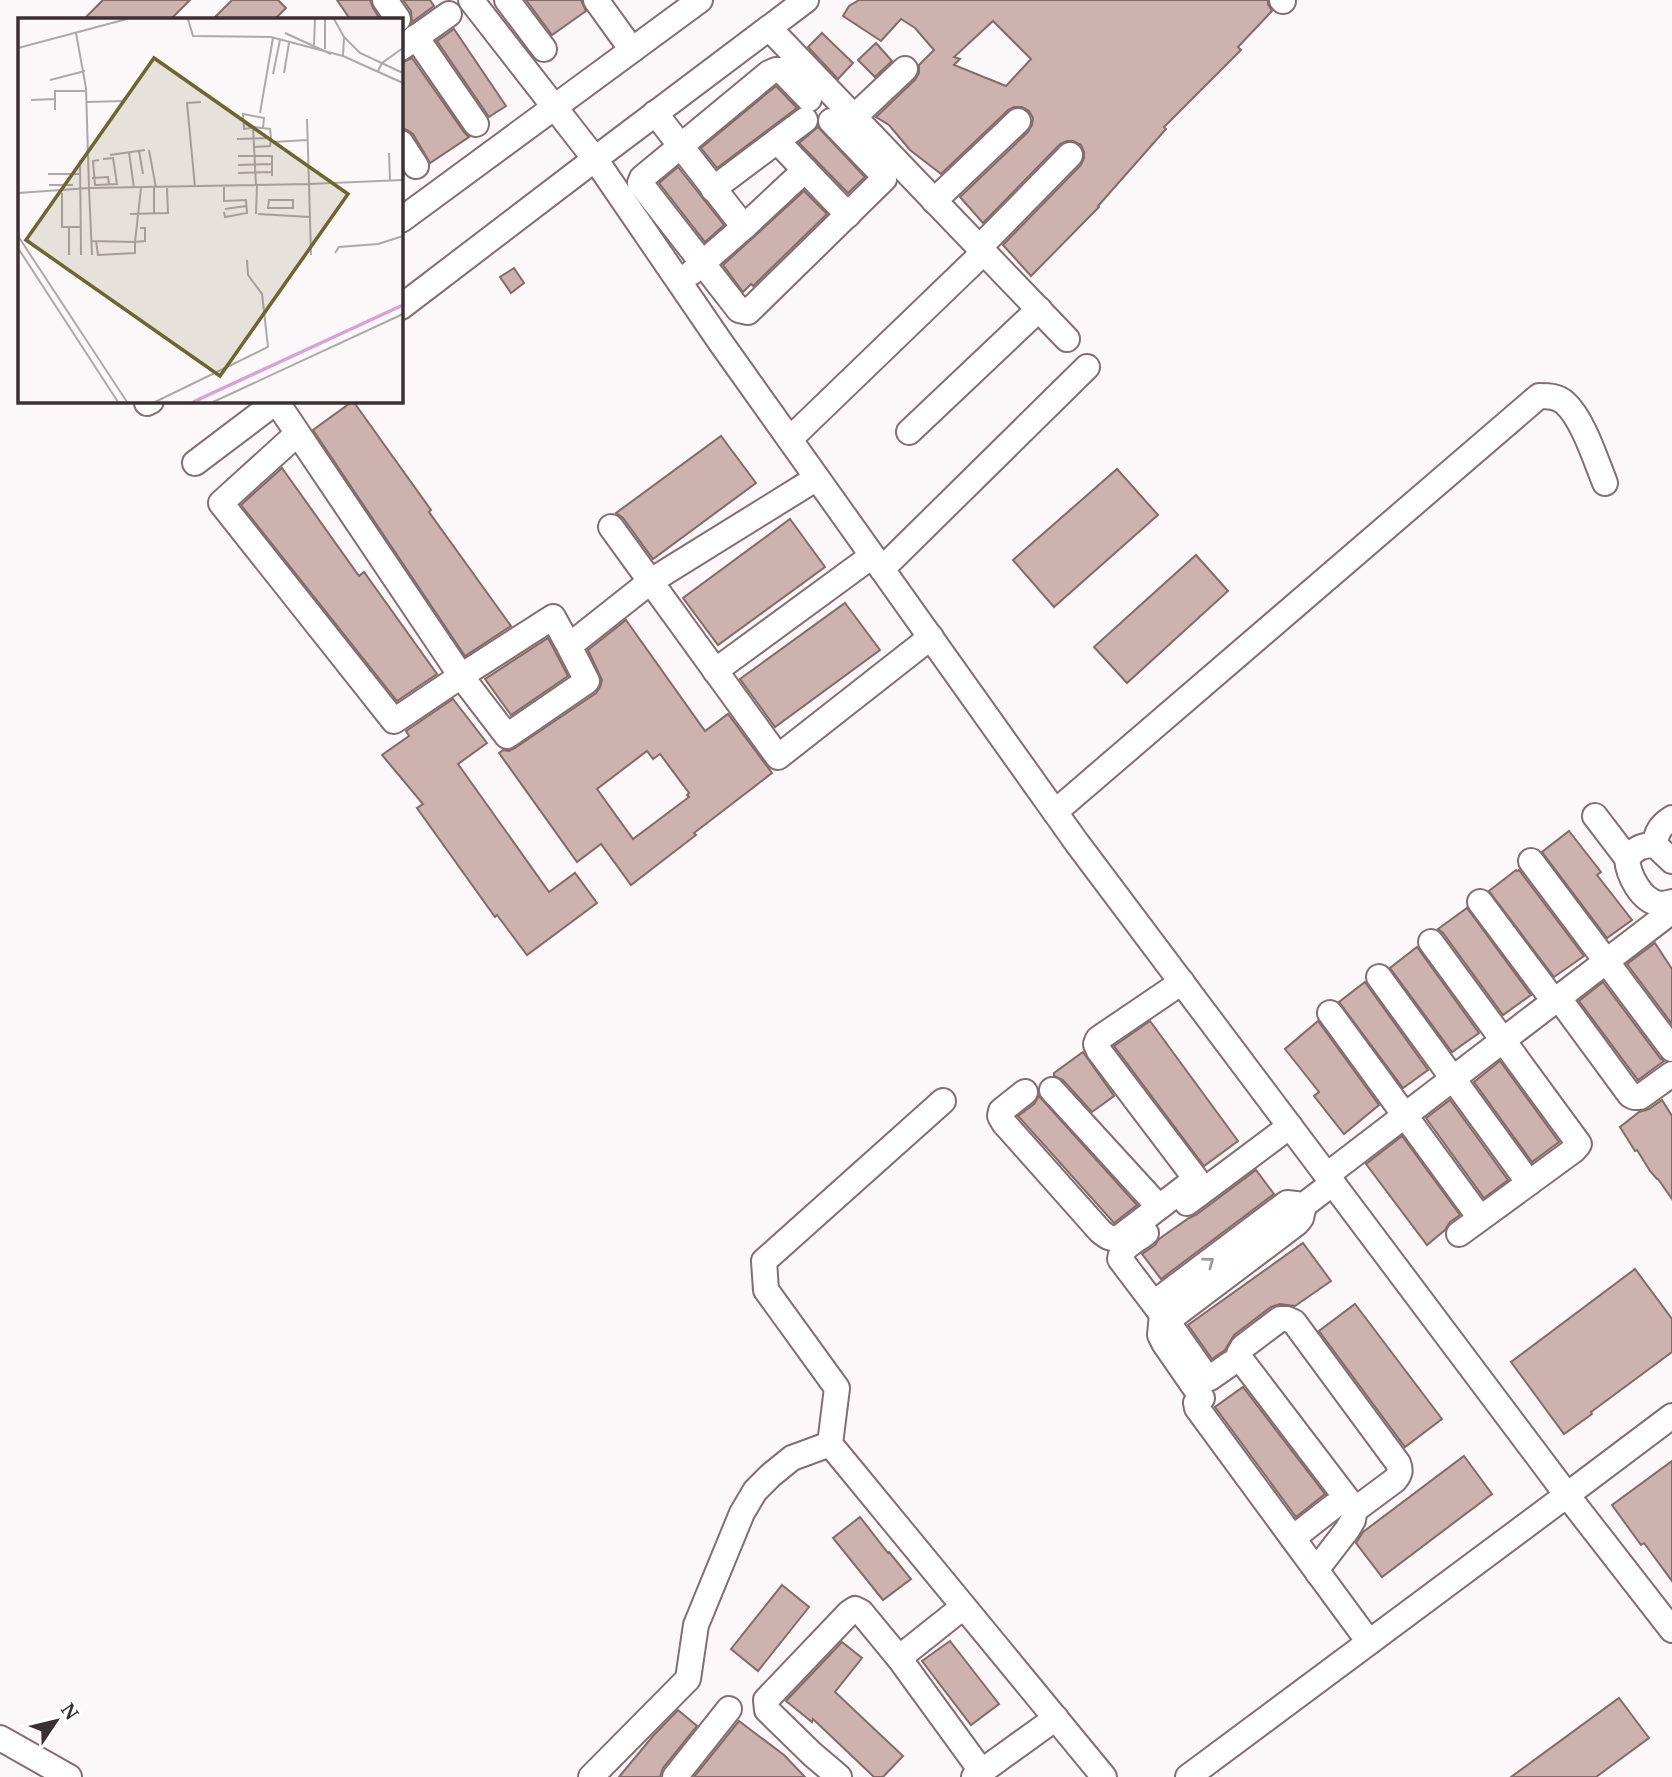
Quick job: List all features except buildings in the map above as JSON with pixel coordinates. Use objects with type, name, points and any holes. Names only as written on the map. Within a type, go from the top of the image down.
[{"type":"street","points":[[385,0],[397,18]]},
{"type":"street","points":[[471,0],[595,159],[789,439],[1055,812],[1567,1495],[1672,1630]]},
{"type":"street","points":[[507,0],[544,49]]},
{"type":"street","points":[[596,0],[637,47]]},
{"type":"street","points":[[610,0],[637,47]]},
{"type":"street","points":[[402,219],[700,0]]},
{"type":"street","points":[[402,306],[806,0]]},
{"type":"street","points":[[449,14],[407,37],[475,124]]},
{"type":"street","points":[[713,189],[777,141],[807,110],[781,71],[776,70],[769,74],[642,178],[640,183],[740,310],[748,312],[884,179],[843,119],[769,28]]},
{"type":"street","points":[[843,119],[905,69]]},
{"type":"street","points":[[655,113],[744,228]]},
{"type":"street","points":[[843,119],[934,201],[1067,339]]},
{"type":"street","points":[[934,201],[1018,121]]},
{"type":"street","points":[[777,141],[848,215]]},
{"type":"street","points":[[402,145],[416,166]]},
{"type":"street","points":[[789,439],[982,250],[1070,155]]},
{"type":"street","points":[[680,283],[744,228],[805,170]]},
{"type":"street","points":[[909,432],[1039,309]]},
{"type":"street","points":[[715,671],[877,562],[1087,367]]},
{"type":"street","points":[[1055,812],[1539,396],[1551,396],[1564,402],[1578,421],[1605,483]]},
{"type":"street","points":[[195,463],[276,402]]},
{"type":"street","points":[[278,402],[461,676],[507,736],[587,681],[553,617],[461,676],[394,721],[221,503],[297,434]]},
{"type":"street","points":[[569,646],[651,581],[817,478]]},
{"type":"street","points":[[611,527],[778,757],[931,637]]},
{"type":"street","points":[[1595,816],[1627,858],[1635,884],[1650,900],[1662,904],[1672,902]]},
{"type":"street","points":[[1664,853],[1658,831],[1672,818]]},
{"type":"street","points":[[1627,858],[1634,849],[1643,845],[1664,853]]},
{"type":"street","points":[[1531,862],[1672,1049]]},
{"type":"street","points":[[1480,902],[1630,1095],[1640,1097],[1672,1074]]},
{"type":"street","points":[[1202,1398],[1160,1335],[1161,1313],[1287,1203],[1304,1205],[1404,1115],[1672,911]]},
{"type":"street","points":[[1432,942],[1579,1144],[1459,1234]]},
{"type":"street","points":[[1380,977],[1529,1183]]},
{"type":"street","points":[[1182,982],[1098,1039],[1096,1044],[1196,1179]]},
{"type":"street","points":[[1330,1013],[1480,1219]]},
{"type":"street","points":[[1052,1090],[1159,1207]]},
{"type":"street","points":[[1025,1092],[1001,1111],[1000,1116],[1004,1123],[1100,1231],[1113,1239],[1120,1237],[1196,1179],[1286,1121]]},
{"type":"street","points":[[943,1101],[764,1261],[766,1290],[837,1388],[830,1444],[1104,1777]]},
{"type":"street","points":[[1238,1366],[1208,1377],[1120,1259],[1121,1253],[1286,1121]]},
{"type":"street","points":[[1344,1506],[1360,1506],[1395,1480],[1401,1470],[1294,1322],[1280,1320],[1243,1347],[1239,1353],[1238,1366],[1196,1403],[1197,1408],[1369,1642]]},
{"type":"street","points":[[1238,1366],[1350,1504],[1293,1538]]},
{"type":"street","points":[[1188,1777],[1672,1416]]},
{"type":"street","points":[[591,1777],[688,1679],[696,1625],[742,1513],[755,1491],[792,1458],[830,1444]]},
{"type":"street","points":[[1318,1573],[1320,1565],[1353,1520],[1356,1512],[1344,1506]]},
{"type":"street","points":[[899,1658],[963,1607]]},
{"type":"street","points":[[839,1777],[767,1710],[766,1700],[855,1609],[861,1612],[899,1658],[978,1774],[1056,1718]]},
{"type":"street","points":[[675,1777],[729,1709]]},
{"type":"street","points":[[0,1738],[69,1777]]}]
